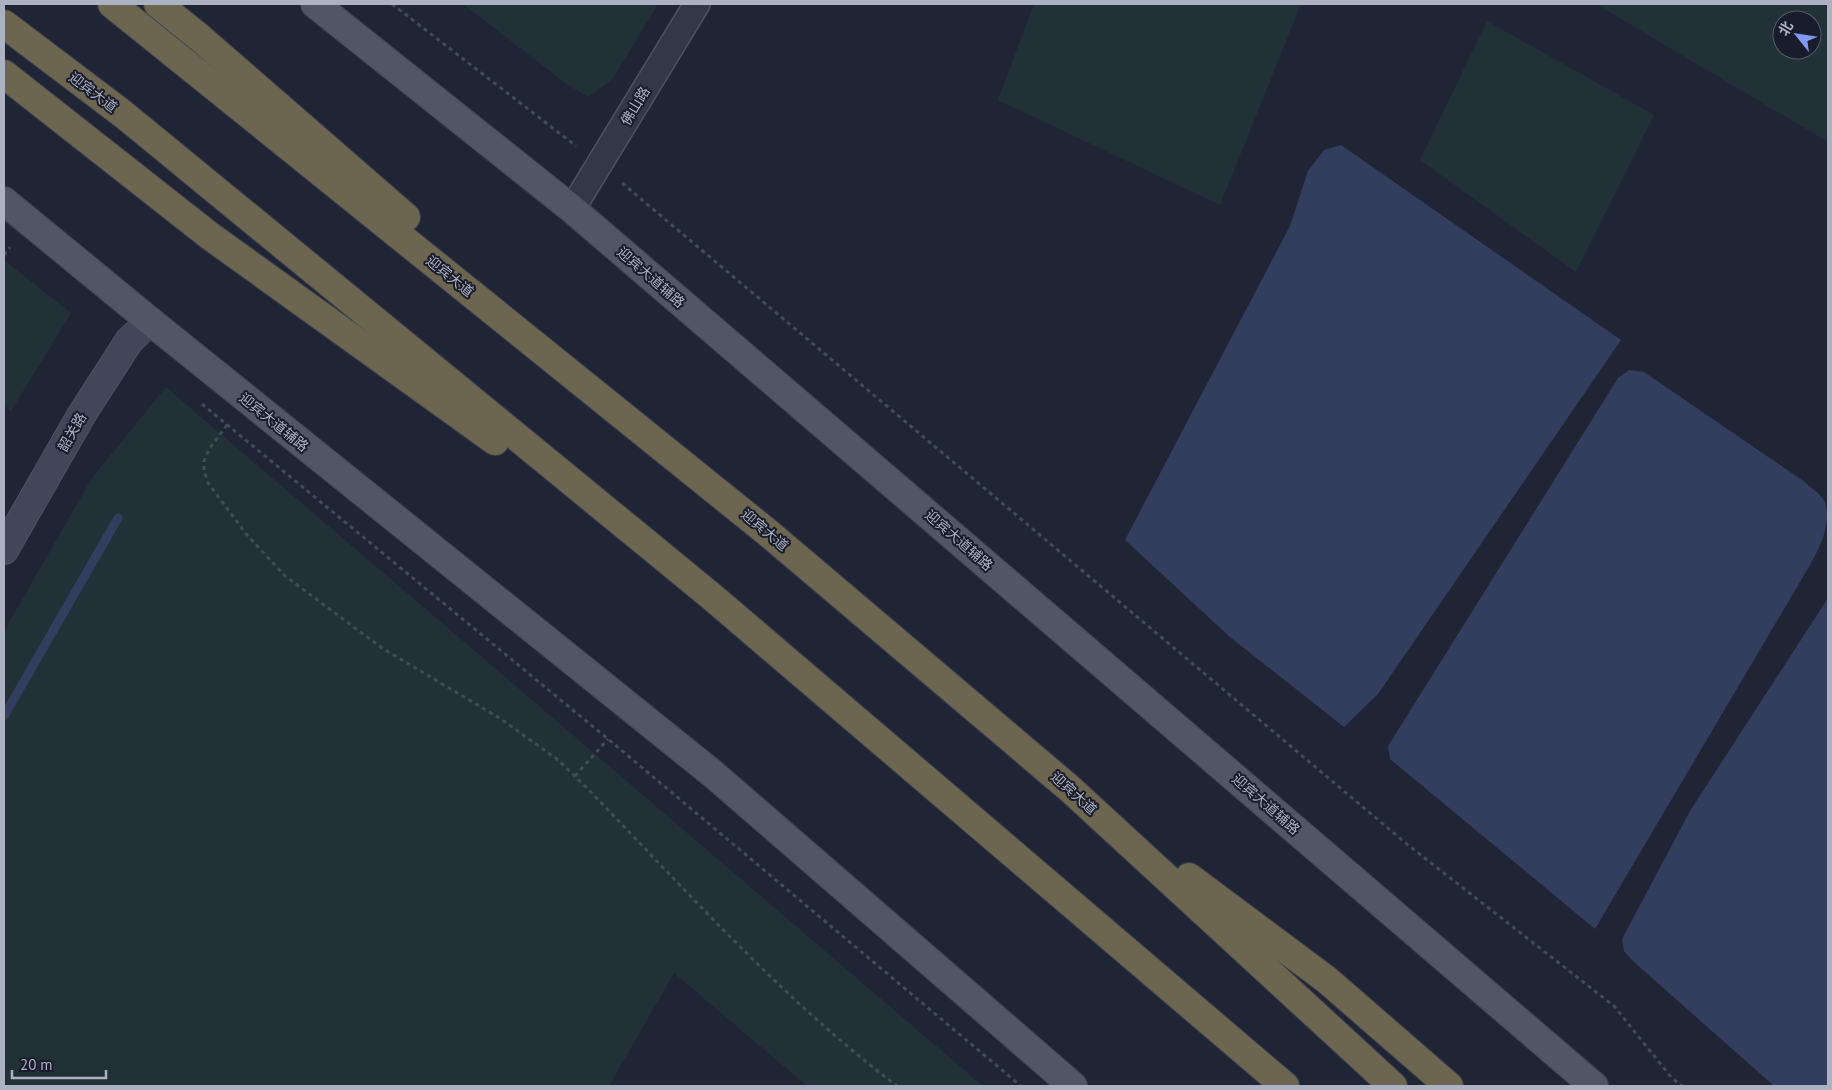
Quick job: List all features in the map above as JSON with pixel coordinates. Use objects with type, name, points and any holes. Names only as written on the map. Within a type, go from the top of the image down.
[{"type":"highway","name":"迎宾大道","points":[[112,4],[768,532],[1069,788],[1394,1086]]},
{"type":"highway","points":[[158,4],[199,37],[768,532]]},
{"type":"highway","name":"迎宾大道","points":[[4,24],[123,114],[711,596],[1286,1086]]},
{"type":"highway","points":[[4,74],[210,236],[711,596]]},
{"type":"highway","points":[[1069,788],[1327,980],[1449,1086]]},
{"type":"highway","points":[[1255,1060],[1279,1086]]},
{"type":"main road","name":"迎宾大道辅路","points":[[315,4],[572,208],[1594,1086]]},
{"type":"main road","name":"迎宾大道辅路","points":[[4,201],[150,321],[713,774],[1073,1086]]},
{"type":"street","name":"佛山路","points":[[572,208],[697,4]]},
{"type":"street","name":"韶关路","points":[[4,550],[82,414],[129,341],[150,321]]},
{"type":"path","points":[[392,4],[600,164],[1408,845],[1614,1006],[1671,1077],[1682,1086]]},
{"type":"path","points":[[4,243],[17,253]]},
{"type":"path","points":[[4,255],[10,248]]},
{"type":"path","points":[[196,400],[608,739],[1020,1086]]},
{"type":"path","points":[[226,426],[209,449],[204,461],[204,472],[208,484],[247,534],[285,576],[382,648],[501,719],[558,760],[776,983],[834,1036],[897,1086]]},
{"type":"path","points":[[575,776],[608,739]]},
{"type":"shaded area","points":[[463,4],[658,4],[612,80],[588,97],[568,85]]},
{"type":"shaded area","points":[[1034,4],[1301,4],[1220,205],[998,100]]},
{"type":"shaded area","points":[[1596,4],[1828,4],[1828,142]]},
{"type":"shaded area","points":[[1487,21],[1654,115],[1576,272],[1420,160]]},
{"type":"shaded area","points":[[4,260],[71,313],[11,411],[4,405]]},
{"type":"shaded area","points":[[166,387],[983,1086],[807,1086],[674,973],[609,1086],[4,1086],[4,631],[92,478]]},
{"type":"water","points":[[1341,145],[1621,340],[1378,694],[1344,727],[1230,637],[1125,540],[1290,226],[1308,171],[1324,150]]},
{"type":"water","points":[[1629,370],[1644,372],[1802,480],[1818,493],[1825,502],[1827,518],[1824,535],[1810,565],[1595,929],[1390,759],[1388,746],[1618,378]]},
{"type":"water","points":[[1828,598],[1828,1086],[1774,1086],[1634,962],[1624,951],[1622,939],[1690,811]]},
{"type":"waterway","points":[[4,716],[118,518]]}]
